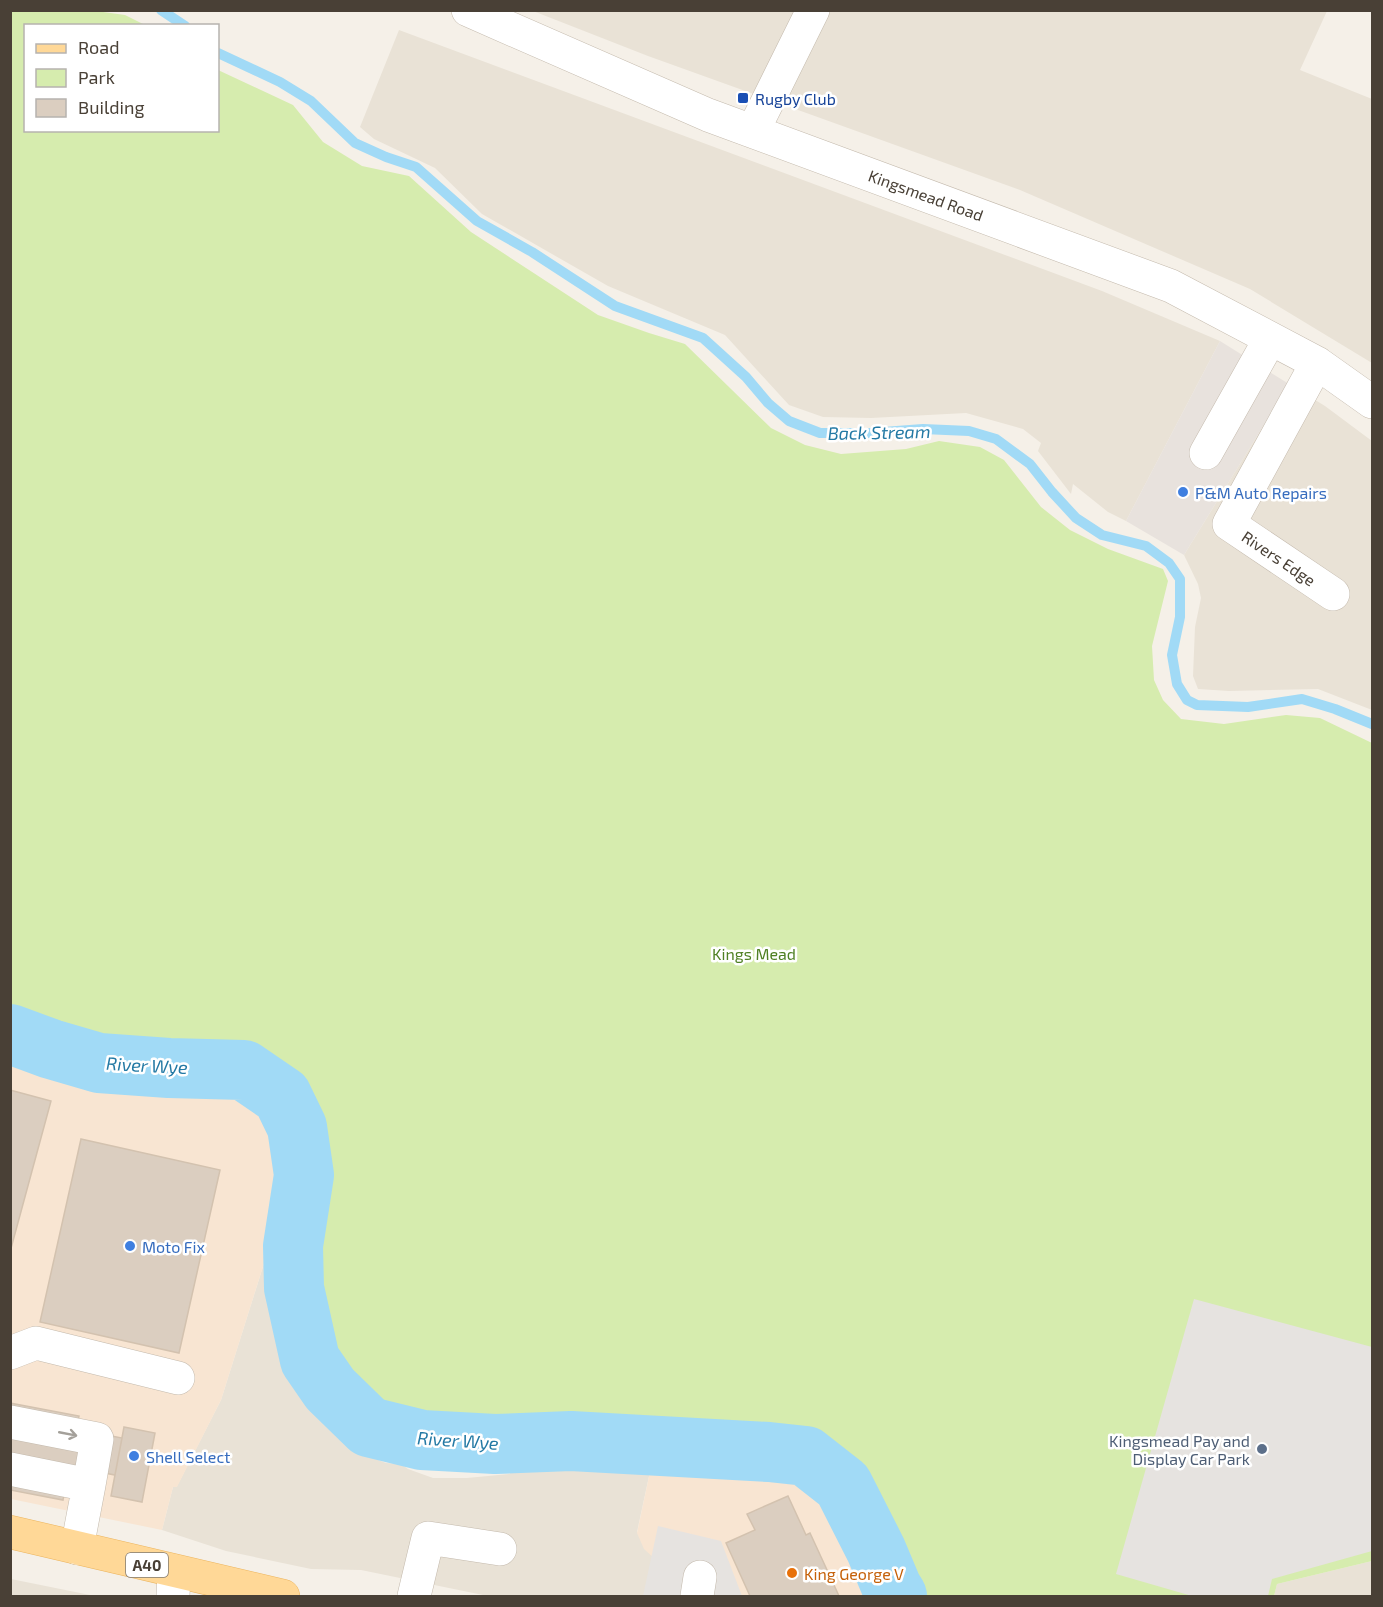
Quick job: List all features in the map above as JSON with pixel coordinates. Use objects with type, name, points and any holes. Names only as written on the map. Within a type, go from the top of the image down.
[{"type":"main road","name":"A40","points":[[10,1532],[77,1548],[173,1584],[276,1596]]},
{"type":"street","name":"Kingsmead Road","points":[[468,10],[708,115],[1172,286],[1317,363],[1372,402]]},
{"type":"street","points":[[753,131],[813,10]]},
{"type":"street","points":[[1206,453],[1270,339]]},
{"type":"street","name":"Rivers Edge","points":[[1317,363],[1229,524],[1333,594]]},
{"type":"street","points":[[10,1353],[36,1343],[178,1378]]},
{"type":"street","points":[[10,1422],[96,1439],[77,1548]]},
{"type":"street","points":[[10,1469],[89,1485]]},
{"type":"street","points":[[414,1596],[428,1538],[500,1549]]},
{"type":"shaded area","points":[[533,11],[1327,11],[1300,70],[1372,99],[1372,363],[1250,289],[1020,190],[648,56]]},
{"type":"shaded area","points":[[399,30],[1102,291],[1220,341],[1126,521],[1108,512],[1073,484],[1071,494],[1038,451],[1041,443],[1023,429],[966,413],[871,418],[823,417],[789,405],[725,335],[608,286],[482,214],[435,168],[374,139],[360,127]]},
{"type":"shaded area","points":[[1220,341],[1289,384],[1184,555],[1126,521]]},
{"type":"shaded area","points":[[1289,384],[1325,406],[1372,441],[1372,710],[1318,689],[1229,691],[1198,689],[1193,676],[1195,627],[1201,598],[1198,584],[1184,555]]},
{"type":"shaded area","points":[[10,1059],[85,1081],[141,1088],[158,1086],[231,1091],[249,1100],[263,1112],[271,1128],[276,1147],[276,1192],[274,1219],[266,1257],[221,1400],[177,1487],[173,1487],[162,1530],[11,1499]]},
{"type":"shaded area","points":[[266,1257],[268,1280],[300,1375],[312,1400],[329,1426],[357,1452],[386,1463],[401,1464],[433,1478],[509,1474],[518,1468],[529,1466],[537,1471],[584,1461],[602,1465],[624,1462],[651,1467],[637,1532],[655,1559],[646,1596],[488,1596],[361,1570],[311,1569],[226,1551],[162,1530],[173,1487],[177,1486],[221,1400]]},
{"type":"shaded area","name":"Kingsmead Pay and Display Car Park","points":[[1194,1299],[1372,1347],[1372,1551],[1272,1579],[1268,1596],[1192,1596],[1116,1574]]},
{"type":"shaded area","points":[[745,1466],[763,1469],[798,1480],[809,1486],[827,1502],[845,1525],[861,1563],[868,1596],[646,1596],[655,1559],[644,1549],[637,1533],[651,1467]]},
{"type":"shaded area","points":[[658,1526],[721,1541],[742,1596],[643,1596]]},
{"type":"shaded area","points":[[1372,1561],[1372,1596],[1274,1596],[1277,1584]]},
{"type":"shaded area","points":[[11,1579],[95,1596],[11,1596]]},
{"type":"green space","name":"Kings Mead","points":[[11,11],[96,11],[125,15],[143,24],[24,24],[24,132],[219,132],[219,70],[293,105],[323,142],[362,166],[409,176],[471,232],[598,315],[685,344],[771,428],[805,445],[841,454],[906,449],[939,441],[980,447],[1004,460],[1041,507],[1070,530],[1108,549],[1163,569],[1168,581],[1152,646],[1154,680],[1163,700],[1181,719],[1224,724],[1286,715],[1320,718],[1372,743],[1372,1561],[1277,1584],[1274,1596],[913,1596],[900,1577],[863,1488],[835,1459],[798,1442],[681,1430],[578,1431],[465,1436],[403,1427],[367,1410],[344,1379],[318,1321],[304,1265],[316,1150],[298,1109],[276,1079],[233,1061],[123,1057],[52,1040],[11,1025]]},
{"type":"building","points":[[10,1090],[51,1101],[10,1252]]},
{"type":"building","name":"Moto Fix","points":[[81,1139],[220,1170],[179,1353],[40,1322]]},
{"type":"building","points":[[10,1403],[79,1416],[76,1429],[122,1438],[115,1475],[69,1466],[63,1500],[10,1490]]},
{"type":"building","name":"Shell Select","points":[[124,1427],[155,1433],[142,1502],[111,1496]]},
{"type":"building","points":[[788,1496],[806,1535],[810,1533],[839,1596],[750,1596],[726,1543],[755,1530],[747,1514]]},
{"type":"waterway","name":"Back Stream","points":[[161,10],[182,24]]},
{"type":"waterway","name":"Back Stream","points":[[219,53],[280,82],[311,101],[355,143],[416,167],[477,221],[532,252],[615,306],[703,338],[789,421],[820,433],[870,433],[923,429],[969,431],[996,439],[1030,464],[1076,518],[1102,535],[1146,546],[1169,563],[1180,579],[1180,617],[1172,655],[1177,684],[1187,700],[1197,705],[1248,707],[1302,699],[1372,724]]},
{"type":"waterway","name":"River Wye","points":[[10,1034],[99,1063],[244,1070],[282,1096],[297,1127],[304,1175],[293,1246],[294,1288],[310,1360],[330,1389],[369,1427],[422,1440],[495,1444],[571,1441],[806,1456],[843,1485],[897,1596]]},
{"type":"place","name":"Rugby Club","points":[[743,98]]},
{"type":"place","name":"P&M Auto Repairs","points":[[1183,492]]},
{"type":"place","name":"Moto Fix","points":[[130,1246]]},
{"type":"place","name":"Kingsmead Pay and Display Car Park","points":[[1262,1449]]},
{"type":"place","name":"Shell Select","points":[[134,1456]]},
{"type":"place","name":"King George V","points":[[792,1573]]}]
